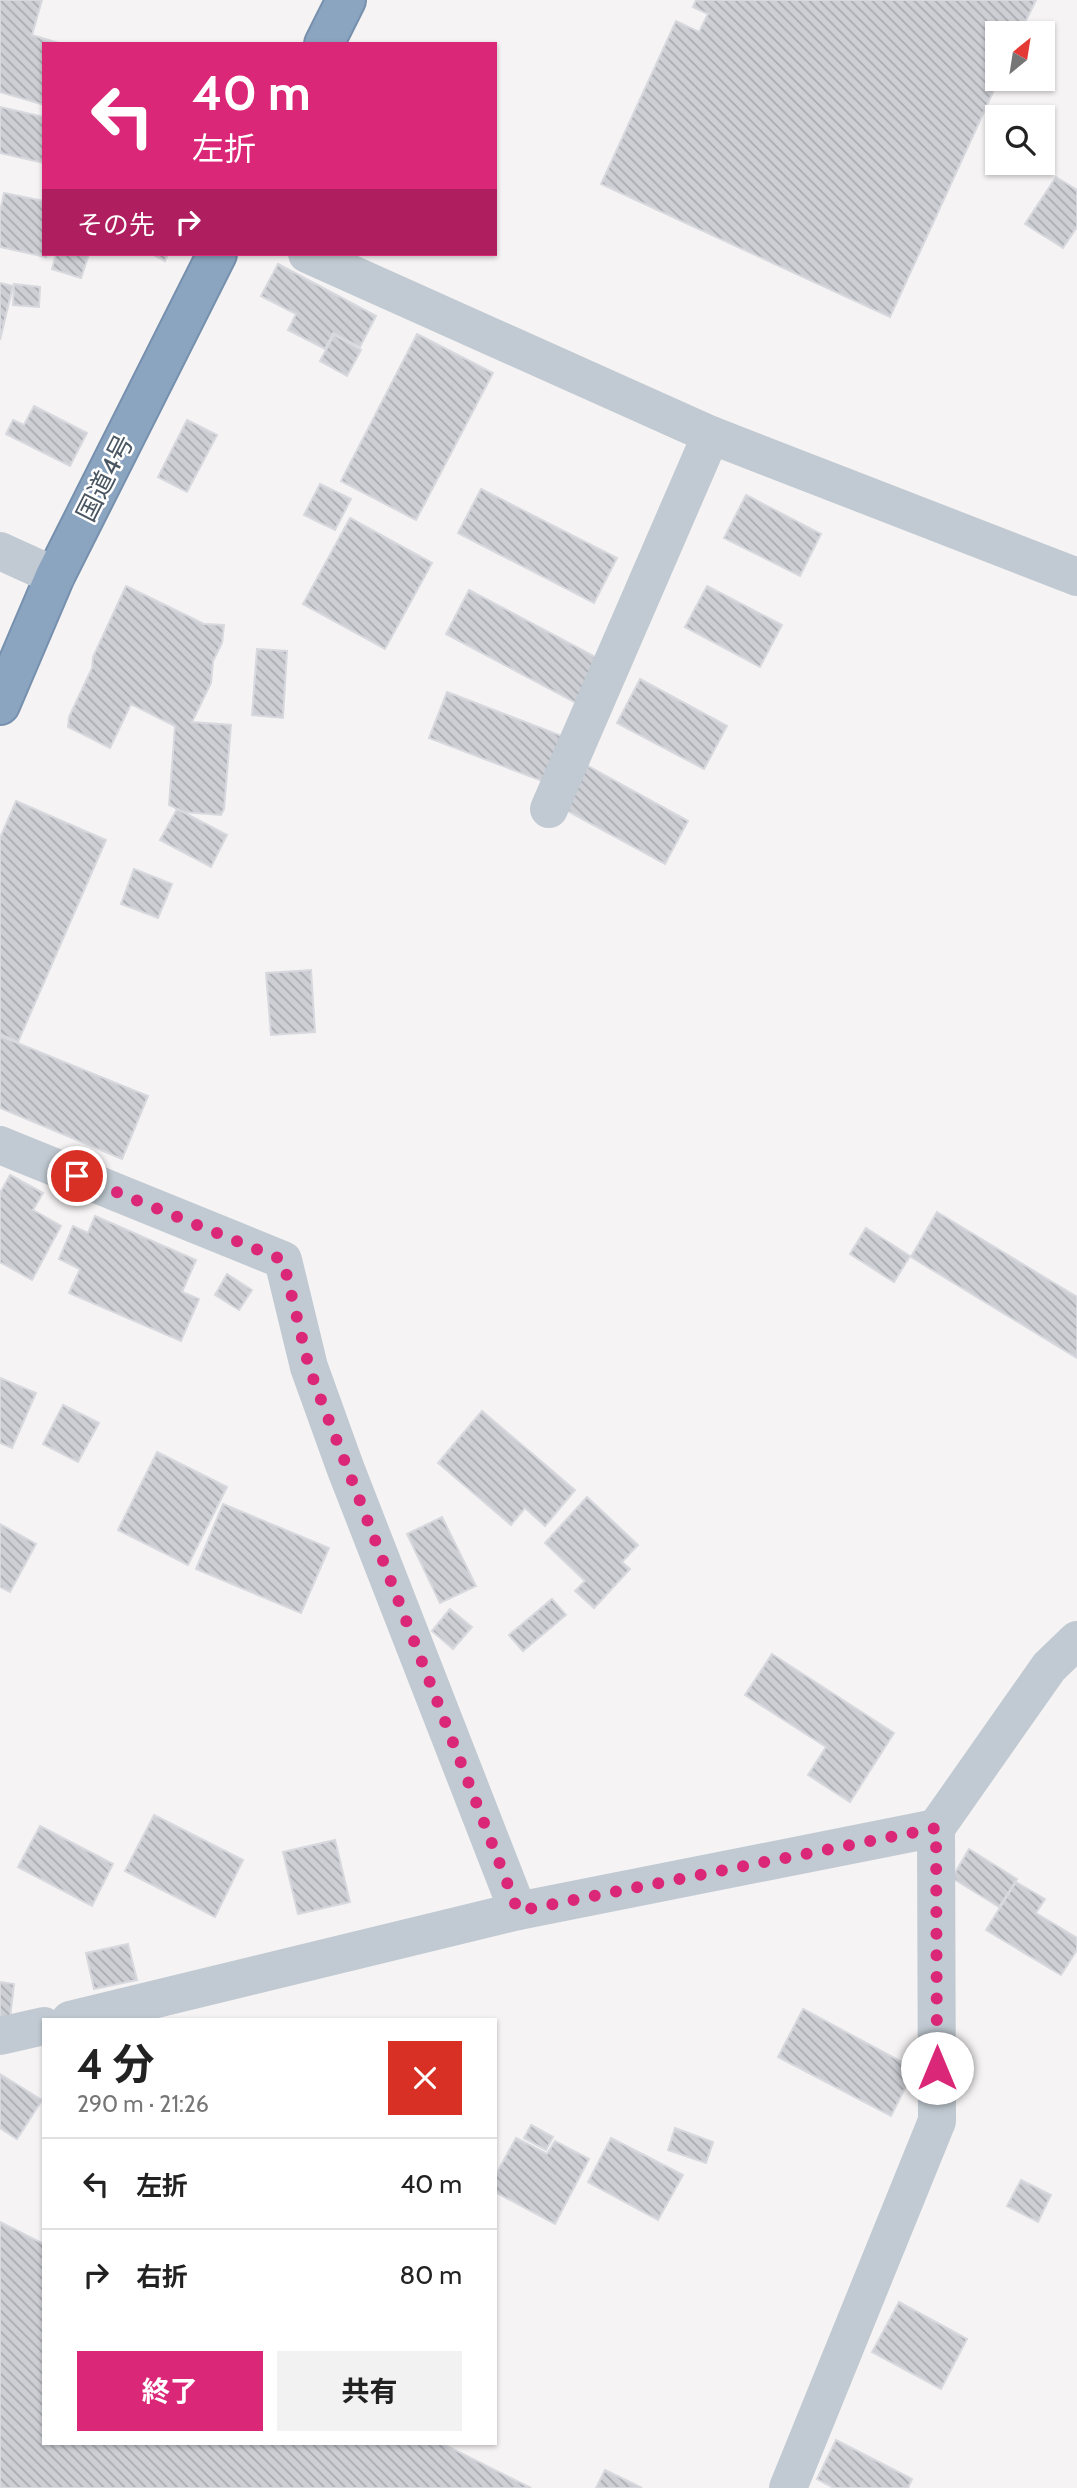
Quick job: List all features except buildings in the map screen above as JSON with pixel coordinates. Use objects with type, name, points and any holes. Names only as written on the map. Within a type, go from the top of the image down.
[{"type":"highway","points":[[325,42],[346,0]]},
{"type":"highway","name":"国道4号","points":[[0,705],[55,576],[217,256]]},
{"type":"street","points":[[311,256],[711,435],[1077,577]]},
{"type":"street","points":[[548,808],[711,435]]},
{"type":"street","points":[[0,551],[55,576]]},
{"type":"street","points":[[0,1145],[283,1260],[309,1367],[318,1392],[518,1911]]},
{"type":"street","points":[[789,2488],[937,2121],[936,1828],[1049,1667],[1077,1640]]},
{"type":"street","points":[[78,2018],[518,1911],[936,1828]]},
{"type":"street","points":[[0,2036],[42,2026]]},
{"type":"route","points":[[77,1176],[283,1260],[309,1367],[345,1467],[518,1911],[936,1828],[937,2068]]}]
